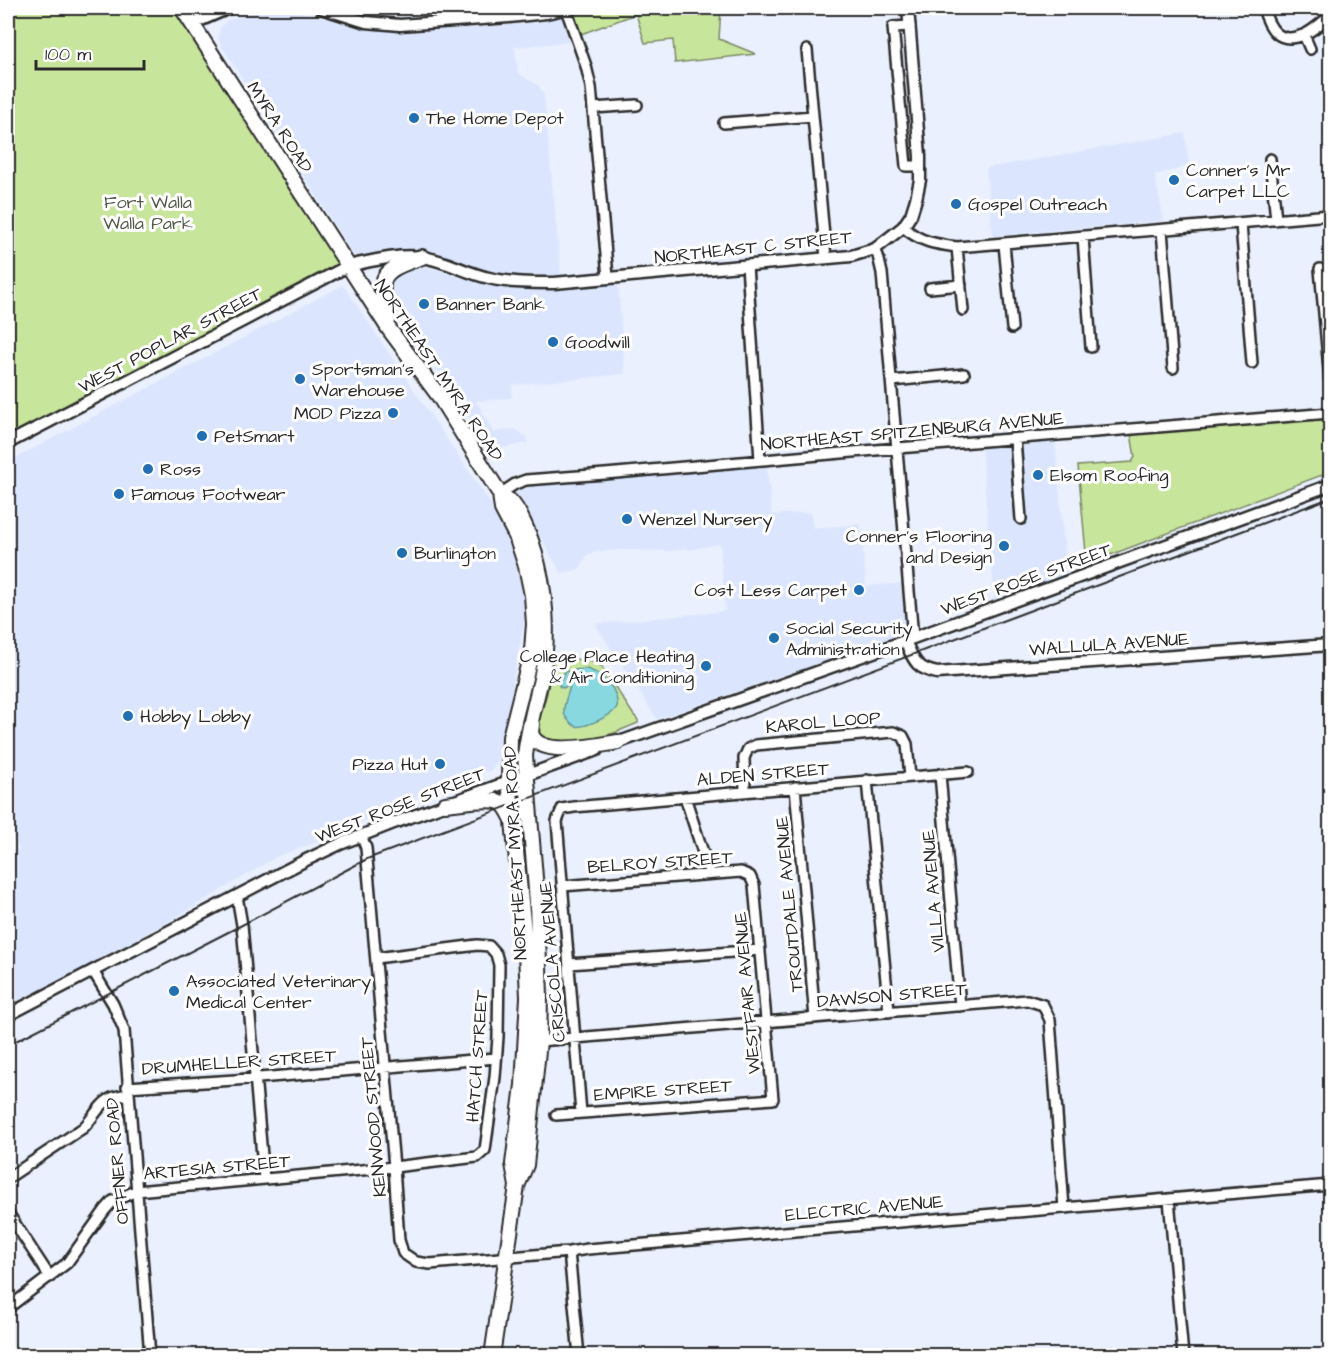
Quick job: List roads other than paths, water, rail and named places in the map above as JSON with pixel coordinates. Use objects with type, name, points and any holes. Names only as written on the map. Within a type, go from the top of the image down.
[{"type":"highway","name":"MYRA ROAD","points":[[182,8],[348,266]]},
{"type":"highway","points":[[389,328],[382,294],[383,282],[389,271],[422,257]]},
{"type":"highway","name":"NORTHEAST MYRA ROAD","points":[[348,266],[389,328],[440,396],[500,494],[502,509],[516,536],[532,595],[534,624],[532,650],[510,737],[509,780],[526,952],[528,998],[523,1085],[513,1164],[517,1186]]},
{"type":"highway","name":"NORTHEAST MYRA ROAD","points":[[492,1356],[517,1186],[526,1165],[539,1041],[537,902],[525,756],[541,677],[546,626],[544,595],[538,564],[528,533],[512,502],[500,494]]},
{"type":"highway","points":[[532,713],[531,733],[542,746],[579,749],[618,742]]},
{"type":"highway","points":[[445,804],[485,800],[499,802],[506,807],[513,819]]},
{"type":"main road","points":[[192,24],[229,8]]},
{"type":"main road","points":[[321,8],[366,21],[399,25],[509,17],[568,8]]},
{"type":"main road","points":[[903,227],[911,215],[920,180],[908,8]]},
{"type":"main road","name":"NORTHEAST C STREET","points":[[348,266],[386,258],[422,257],[487,278],[519,283],[554,283],[851,256],[875,249],[903,227]]},
{"type":"main road","name":"WEST POPLAR STREET","points":[[8,443],[348,266]]},
{"type":"main road","name":"WEST ROSE STREET","points":[[8,1015],[320,853],[361,836],[509,780],[909,640],[1330,485]]},
{"type":"main road","name":"WALLULA AVENUE","points":[[909,640],[918,665],[925,670],[937,673],[1330,645]]},
{"type":"street","points":[[568,8],[586,66],[593,108],[608,278]]},
{"type":"street","points":[[1263,8],[1273,32],[1286,39],[1304,35],[1330,15]]},
{"type":"street","points":[[910,26],[893,27],[906,166],[920,166]]},
{"type":"street","points":[[1304,35],[1310,49]]},
{"type":"street","points":[[807,50],[826,258]]},
{"type":"street","points":[[593,108],[637,105]]},
{"type":"street","points":[[724,123],[813,116]]},
{"type":"street","points":[[1270,159],[1276,220]]},
{"type":"street","points":[[903,227],[913,235],[933,244],[957,247],[1330,215]]},
{"type":"street","points":[[1241,224],[1252,363]]},
{"type":"street","points":[[1162,230],[1173,368]]},
{"type":"street","points":[[1083,237],[1091,347]]},
{"type":"street","points":[[1004,244],[1012,328]]},
{"type":"street","points":[[957,247],[963,310]]},
{"type":"street","points":[[875,249],[879,256],[882,273],[898,448],[909,640]]},
{"type":"street","points":[[747,265],[760,460]]},
{"type":"street","points":[[1320,269],[1327,294],[1330,381]]},
{"type":"street","points":[[930,288],[961,285]]},
{"type":"street","points":[[892,381],[964,374]]},
{"type":"street","name":"NORTHEAST SPITZENBURG AVENUE","points":[[500,494],[526,480],[1330,413]]},
{"type":"street","points":[[1015,439],[1021,519]]},
{"type":"street","name":"KAROL LOOP","points":[[745,791],[744,758],[748,749],[756,745],[893,732],[903,736],[908,744],[910,777]]},
{"type":"street","name":"ALDEN STREET","points":[[562,809],[968,772]]},
{"type":"street","name":"VILLA AVENUE","points":[[940,774],[960,1006]]},
{"type":"street","points":[[867,780],[889,1012]]},
{"type":"street","name":"TROUTDALE AVENUE","points":[[795,787],[815,1018]]},
{"type":"street","points":[[685,797],[710,874]]},
{"type":"street","name":"CRISCOLA AVENUE","points":[[562,809],[557,822],[581,1113]]},
{"type":"street","name":"KENWOOD STREET","points":[[361,836],[366,848],[399,1240],[403,1253]]},
{"type":"street","name":"BELROY STREET","points":[[562,886],[741,872],[750,876],[754,885]]},
{"type":"street","name":"WESTFAIR AVENUE","points":[[754,885],[773,1099]]},
{"type":"street","points":[[237,896],[242,925],[264,1179]]},
{"type":"street","name":"HATCH STREET","points":[[376,958],[477,945],[489,946],[496,954],[500,965],[496,1058],[485,1150],[477,1157]]},
{"type":"street","points":[[569,964],[760,950]]},
{"type":"street","name":"OFFNER ROAD","points":[[93,971],[113,1004],[124,1030],[150,1356]]},
{"type":"street","name":"DAWSON STREET","points":[[539,1041],[1027,1000],[1043,1005],[1050,1020],[1064,1208]]},
{"type":"street","name":"DRUMHELLER STREET","points":[[8,1178],[83,1128],[103,1104],[128,1091],[496,1058]]},
{"type":"street","name":"EMPIRE STREET","points":[[556,1115],[773,1099]]},
{"type":"street","name":"ARTESIA STREET","points":[[8,1308],[67,1263],[113,1201],[136,1191],[477,1157]]},
{"type":"street","name":"ELECTRIC AVENUE","points":[[403,1253],[416,1262],[430,1264],[1330,1185]]},
{"type":"street","points":[[1169,1199],[1184,1356]]},
{"type":"street","points":[[8,1213],[50,1277]]},
{"type":"street","points":[[569,1252],[579,1356]]},
{"type":"water","points":[[587,669],[599,674],[608,682],[615,693],[617,707],[598,721],[575,726],[564,713],[570,685],[563,688],[559,686],[560,681],[565,672]]},
{"type":"railway","points":[[8,1045],[367,859],[1330,498]]},
{"type":"place","name":"The Home Depot","points":[[414,118]]},
{"type":"place","name":"Conner's Mr Carpet LLC","points":[[1174,180]]},
{"type":"place","name":"Gospel Outreach","points":[[956,204]]},
{"type":"place","name":"Banner Bank","points":[[424,304]]},
{"type":"place","name":"Goodwill","points":[[553,342]]},
{"type":"place","name":"Sportsman's Warehouse","points":[[300,379]]},
{"type":"place","name":"MOD Pizza","points":[[393,413]]},
{"type":"place","name":"PetSmart","points":[[202,436]]},
{"type":"place","name":"Ross","points":[[148,469]]},
{"type":"place","name":"Elsom Roofing","points":[[1038,475]]},
{"type":"place","name":"Famous Footwear","points":[[119,494]]},
{"type":"place","name":"Wenzel Nursery","points":[[627,519]]},
{"type":"place","name":"Conner's Flooring and Design","points":[[1004,546]]},
{"type":"place","name":"Burlington","points":[[402,553]]},
{"type":"place","name":"Cost Less Carpet","points":[[859,590]]},
{"type":"place","name":"Social Security Administration","points":[[774,638]]},
{"type":"place","name":"College Place Heating & Air Conditioning","points":[[706,666]]},
{"type":"place","name":"Hobby Lobby","points":[[128,716]]},
{"type":"place","name":"Pizza Hut","points":[[440,764]]},
{"type":"place","name":"Associated Veterinary Medical Center","points":[[174,991]]},
{"type":"park label","name":"Fort Walla Walla Park","points":[[148,212]]}]
